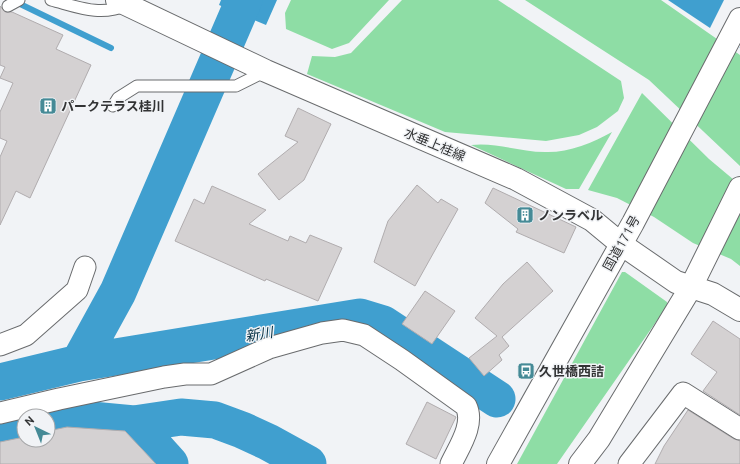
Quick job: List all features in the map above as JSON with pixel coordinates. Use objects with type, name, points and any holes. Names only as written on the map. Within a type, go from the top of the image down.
[{"type":"main road","name":"水垂上桂線","points":[[122,2],[266,71],[516,179],[592,220],[621,244],[676,282],[695,277],[713,294],[740,310]]},
{"type":"main road","name":"国道171号","points":[[498,464],[633,223],[740,19]]},
{"type":"main road","points":[[580,464],[599,439],[695,277],[740,188]]},
{"type":"street","points":[[0,345],[26,335],[77,290],[85,267]]},
{"type":"street","points":[[0,413],[164,377],[185,374],[211,374],[269,348],[322,333],[343,330],[364,335],[466,406],[470,414],[468,427],[451,464]]},
{"type":"street","points":[[629,464],[683,393],[740,429]]},
{"type":"lane","points":[[8,6],[19,0]]},
{"type":"lane","points":[[51,0],[98,11],[114,11],[122,2]]},
{"type":"lane","points":[[113,106],[118,98],[138,86],[236,86],[266,71]]},
{"type":"green space","points":[[291,0],[389,0],[349,43],[332,49],[286,29],[285,13]]},
{"type":"green space","points":[[402,0],[498,0],[621,81],[624,98],[618,111],[597,127],[579,135],[546,141],[445,132],[307,74],[312,56],[335,57],[351,53]]},
{"type":"green space","points":[[525,0],[661,0],[740,55],[740,166],[649,80]]},
{"type":"green space","points":[[642,93],[709,159],[740,185],[740,266],[731,259],[693,243],[654,217],[617,198],[588,190]]},
{"type":"green space","points":[[612,132],[579,189],[566,189],[471,145],[480,144],[536,152],[553,152],[580,146],[597,140]]},
{"type":"green space","points":[[622,272],[625,272],[667,302],[667,306],[557,464],[517,464]]},
{"type":"water","points":[[221,0],[277,0],[266,25],[219,5]]},
{"type":"water","points":[[668,0],[740,0],[740,48]]},
{"type":"pier","points":[[724,0],[740,0],[740,47],[738,50],[709,30]]},
{"type":"building","name":"パークテラス桂川","points":[[0,6],[5,12],[12,12],[63,35],[56,49],[91,65],[30,198],[16,191],[0,225],[0,157],[7,141],[0,138],[0,112],[13,83],[0,78],[5,67],[0,65]]},
{"type":"building","points":[[298,108],[331,124],[304,180],[279,200],[258,174],[298,142],[285,136]]},
{"type":"building","points":[[417,185],[438,203],[441,199],[458,209],[415,286],[374,262],[388,221]]},
{"type":"building","points":[[212,186],[266,210],[249,224],[288,241],[290,236],[306,243],[310,235],[342,248],[318,301],[266,279],[265,281],[175,241],[194,199],[204,204]]},
{"type":"building","name":"ノンラベル","points":[[493,188],[576,227],[564,253],[516,232],[518,229],[485,203]]},
{"type":"building","points":[[527,262],[553,291],[502,337],[509,346],[499,355],[502,360],[484,376],[469,358],[497,336],[475,318],[503,284]]},
{"type":"building","points":[[425,291],[455,311],[432,344],[402,324]]},
{"type":"building","points":[[713,321],[740,339],[740,415],[703,391],[717,372],[691,354]]},
{"type":"building","points":[[427,402],[456,417],[436,459],[406,444]]},
{"type":"building","points":[[688,410],[734,439],[740,441],[740,464],[655,464],[664,446]]},
{"type":"building","points":[[67,427],[125,431],[156,464],[0,464],[0,442],[16,439],[16,448],[56,448],[56,429]]},
{"type":"waterway","points":[[79,363],[118,292],[244,0]]},
{"type":"waterway","points":[[16,2],[111,48]]},
{"type":"waterway","name":"新川","points":[[0,382],[79,363],[360,317],[383,324],[497,399]]},
{"type":"waterway","points":[[134,424],[181,417],[215,420],[268,442],[308,464]]},
{"type":"waterway","points":[[56,421],[70,418],[134,424],[170,464]]},
{"type":"waterway","points":[[0,435],[16,431]]},
{"type":"place","name":"パークテラス桂川","points":[[48,106]]},
{"type":"place","name":"ノンラベル","points":[[525,215]]},
{"type":"place","name":"久世橋西詰","points":[[526,371]]}]
